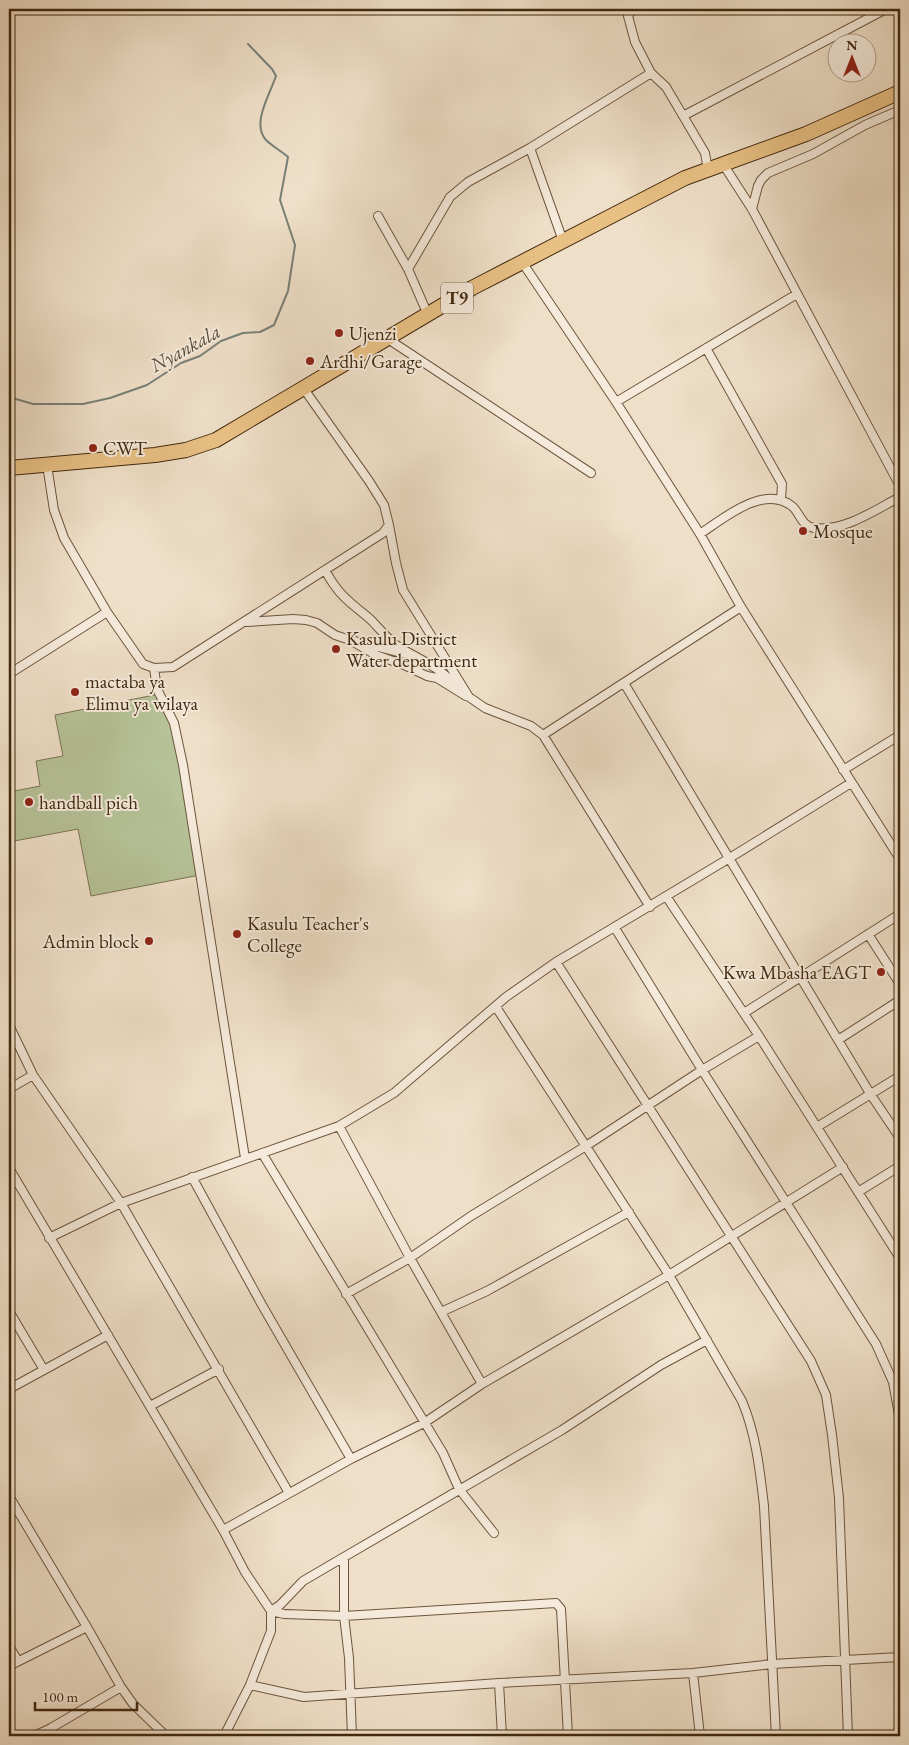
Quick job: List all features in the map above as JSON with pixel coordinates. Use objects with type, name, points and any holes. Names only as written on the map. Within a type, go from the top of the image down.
[{"type":"highway","name":"T9","points":[[9,468],[186,450],[216,440],[472,288],[686,178],[806,134],[900,92]]},
{"type":"street","points":[[633,9],[628,16],[635,42],[651,73],[666,87],[705,154],[708,170]]},
{"type":"street","points":[[683,116],[886,9]]},
{"type":"street","points":[[408,269],[450,197],[468,182],[530,148],[651,73]]},
{"type":"street","points":[[752,209],[758,186],[768,173],[813,154],[865,125],[900,110]]},
{"type":"street","points":[[530,148],[563,241]]},
{"type":"street","points":[[723,164],[752,209],[900,486]]},
{"type":"street","points":[[378,216],[408,269],[428,315]]},
{"type":"street","points":[[522,262],[616,402],[700,534],[741,607],[900,860]]},
{"type":"street","points":[[616,402],[797,294]]},
{"type":"street","points":[[388,339],[591,473]]},
{"type":"street","points":[[706,348],[782,484],[781,500]]},
{"type":"street","points":[[304,389],[384,504],[396,563],[404,590],[469,697]]},
{"type":"street","points":[[47,465],[54,510],[64,538],[107,612],[143,664],[154,668],[173,666],[383,533],[389,525]]},
{"type":"street","points":[[700,534],[742,506],[756,500],[781,500],[794,508],[802,522],[812,528],[832,528],[858,519],[900,497]]},
{"type":"street","points":[[325,570],[335,587],[349,602],[364,613],[398,646],[437,668],[461,692]]},
{"type":"street","points":[[543,735],[741,607]]},
{"type":"street","points":[[9,674],[107,612]]},
{"type":"street","points":[[240,624],[253,621],[306,620],[317,623],[334,635],[404,654],[415,655]]},
{"type":"street","points":[[350,640],[376,655],[427,676],[437,678],[485,708],[531,726],[543,735],[650,907]]},
{"type":"street","points":[[154,668],[156,688],[174,723],[183,765],[245,1158]]},
{"type":"street","points":[[624,683],[800,978],[871,1095],[900,1138]]},
{"type":"street","points":[[843,770],[900,735]]},
{"type":"street","points":[[50,1238],[121,1203],[339,1126],[394,1093],[506,997],[556,962],[650,907],[851,783]]},
{"type":"street","points":[[666,896],[760,1036],[900,1258]]},
{"type":"street","points":[[744,1013],[900,914]]},
{"type":"street","points":[[615,928],[702,1070],[876,1344],[893,1382],[900,1420]]},
{"type":"street","points":[[868,934],[900,984]]},
{"type":"street","points":[[556,962],[811,1361],[826,1395],[839,1498],[848,1736]]},
{"type":"street","points":[[838,1040],[900,1000]]},
{"type":"street","points":[[496,1007],[669,1275],[742,1401],[749,1418],[761,1474],[764,1506],[776,1736]]},
{"type":"street","points":[[9,1025],[33,1075],[121,1203],[289,1493]]},
{"type":"street","points":[[346,1294],[410,1258],[471,1216],[586,1146],[702,1070],[760,1036]]},
{"type":"street","points":[[9,1089],[33,1075]]},
{"type":"street","points":[[817,1127],[900,1076]]},
{"type":"street","points":[[339,1126],[410,1258],[482,1384]]},
{"type":"street","points":[[262,1153],[443,1453],[459,1489],[494,1533]]},
{"type":"street","points":[[858,1192],[900,1166]]},
{"type":"street","points":[[223,1530],[351,1459],[424,1423],[482,1384],[669,1275],[843,1167]]},
{"type":"street","points":[[10,1174],[150,1406],[223,1530],[245,1572],[271,1611],[271,1631],[250,1685],[224,1736]]},
{"type":"street","points":[[192,1177],[262,1305],[351,1459]]},
{"type":"street","points":[[441,1312],[487,1291],[629,1212]]},
{"type":"street","points":[[9,1310],[44,1370]]},
{"type":"street","points":[[9,1389],[108,1335]]},
{"type":"street","points":[[271,1611],[280,1605],[303,1581],[562,1430],[661,1365],[707,1340]]},
{"type":"street","points":[[150,1406],[218,1369]]},
{"type":"street","points":[[9,1496],[88,1626],[121,1687],[138,1709],[166,1736]]},
{"type":"street","points":[[344,1557],[344,1616],[349,1658],[352,1736]]},
{"type":"street","points":[[271,1611],[284,1614],[344,1616],[556,1603],[562,1609],[568,1736]]},
{"type":"street","points":[[9,1666],[88,1626]]},
{"type":"street","points":[[9,1646],[18,1662]]},
{"type":"street","points":[[250,1685],[304,1697],[499,1683],[693,1673],[772,1664],[900,1657]]},
{"type":"street","points":[[693,1673],[700,1736]]},
{"type":"street","points":[[499,1683],[502,1736]]},
{"type":"street","points":[[34,1736],[121,1687]]},
{"type":"street","points":[[51,1728],[56,1736]]},
{"type":"green space","points":[[159,694],[172,719],[200,875],[91,896],[78,829],[9,842],[9,792],[40,786],[36,761],[63,756],[55,715]]},
{"type":"waterway","name":"Nyankala","points":[[9,397],[33,404],[83,404],[110,398],[147,385],[181,363],[200,356],[221,341],[243,333],[260,332],[274,325],[288,291],[295,245],[280,200],[288,157],[268,142],[262,133],[260,126],[261,117],[276,76],[272,69],[248,44]]},
{"type":"place","name":"Ujenzi","points":[[339,333]]},
{"type":"place","name":"Ardhi/Garage","points":[[310,361]]},
{"type":"place","name":"CWT","points":[[93,448]]},
{"type":"place","name":"Mosque","points":[[803,531]]},
{"type":"place","name":"Kasulu District Water department","points":[[336,649]]},
{"type":"place","name":"mactaba ya Elimu ya wilaya","points":[[75,692]]},
{"type":"place","name":"handball pich","points":[[29,802]]},
{"type":"place","name":"Kasulu Teacher's College","points":[[237,934]]},
{"type":"place","name":"Admin block","points":[[149,941]]},
{"type":"place","name":"Kwa Mbasha EAGT","points":[[881,972]]}]
